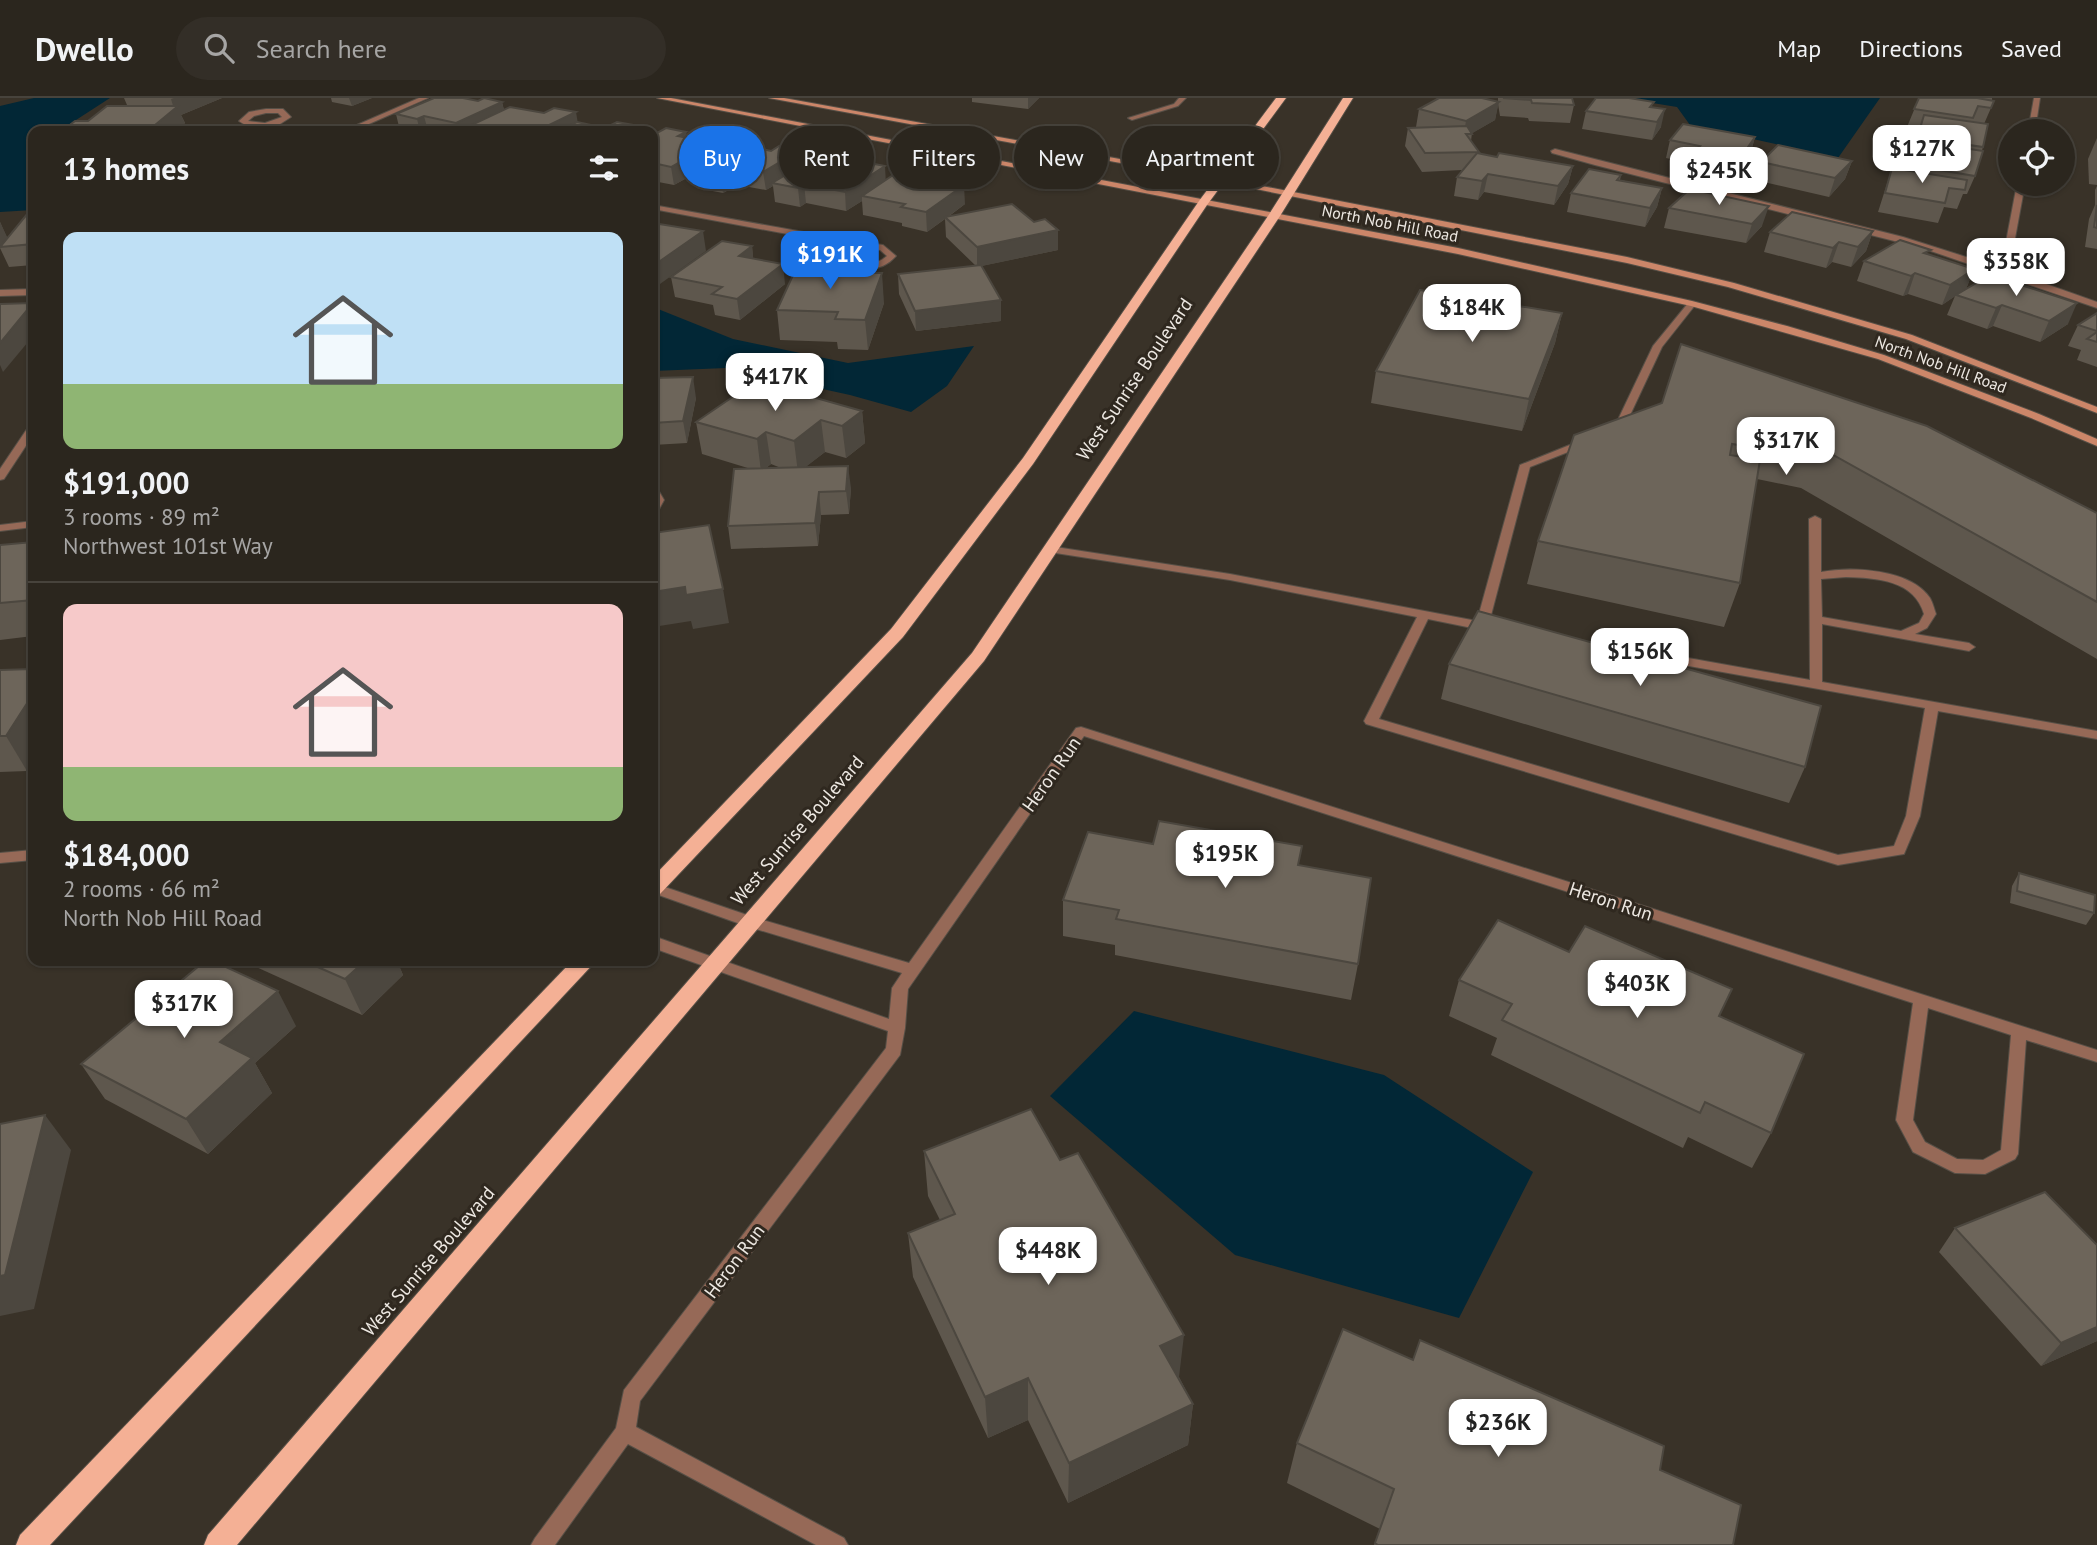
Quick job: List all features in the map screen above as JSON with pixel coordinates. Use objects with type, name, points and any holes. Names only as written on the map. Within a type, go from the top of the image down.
[{"type":"highway","points":[[1261,126],[1281,98]]},
{"type":"highway","name":"West Sunrise Boulevard","points":[[218,1545],[978,657],[1274,216],[1348,98]]},
{"type":"highway","points":[[658,884],[897,633],[1028,461],[1215,189]]},
{"type":"highway","points":[[30,1545],[581,966]]},
{"type":"main road","name":"North Nob Hill Road","points":[[660,98],[1458,251],[1692,304],[1881,357],[2035,416],[2097,443]]},
{"type":"main road","name":"North Nob Hill Road","points":[[772,98],[1122,162]]},
{"type":"main road","name":"North Nob Hill Road","points":[[1268,189],[1595,253],[1731,285],[1909,337],[2097,410]]},
{"type":"street","points":[[359,126],[425,98]]},
{"type":"street","points":[[1132,118],[1176,105],[1183,98]]},
{"type":"street","points":[[2033,119],[2037,98]]},
{"type":"street","points":[[273,124],[285,119],[287,114],[258,112],[243,121],[252,125],[279,126]]},
{"type":"street","points":[[1555,151],[1630,173],[1903,239],[2005,271],[2097,305]]},
{"type":"street","points":[[2005,271],[2019,196]]},
{"type":"street","points":[[658,208],[826,239],[856,248],[877,247],[888,250],[892,256],[881,264],[857,265],[844,257],[856,248]]},
{"type":"street","points":[[0,293],[28,292]]},
{"type":"street","points":[[1608,432],[1619,428],[1658,346],[1692,304]]},
{"type":"street","points":[[0,477],[28,435]]},
{"type":"street","points":[[1482,626],[1525,465],[1596,437]]},
{"type":"street","points":[[1815,519],[1816,684]]},
{"type":"street","points":[[0,527],[28,524]]},
{"type":"street","points":[[1049,549],[1230,577],[1505,630]]},
{"type":"street","points":[[1816,577],[1832,572],[1870,574],[1893,579],[1913,588],[1925,600],[1930,614],[1923,625],[1905,634]]},
{"type":"street","points":[[1423,616],[1371,721],[1838,860],[1899,850],[1913,817],[1932,705]]},
{"type":"street","points":[[1815,619],[1969,647]]},
{"type":"street","points":[[1591,645],[2097,735]]},
{"type":"street","name":"Heron Run","points":[[625,1432],[631,1397],[894,1050],[900,988],[1082,731],[2097,1056]]},
{"type":"street","points":[[0,858],[28,855]]},
{"type":"street","points":[[658,891],[751,922],[912,970]]},
{"type":"street","points":[[658,944],[897,1028]]},
{"type":"street","points":[[1921,1000],[1903,1121],[1919,1147],[1955,1166],[1985,1167],[2009,1154],[2019,1031]]},
{"type":"street","points":[[542,1545],[625,1432],[837,1545]]},
{"type":"water","points":[[34,98],[110,98],[67,126],[28,126],[28,210],[0,212],[0,106]]},
{"type":"water","points":[[1622,98],[1880,98],[1838,158],[1690,125],[1677,107]]},
{"type":"water","points":[[658,309],[733,339],[848,363],[974,346],[947,386],[911,412],[850,395],[726,368],[658,371]]},
{"type":"water","points":[[1134,1011],[1384,1075],[1533,1172],[1459,1318],[1235,1255],[1050,1096]]},
{"type":"building","points":[[434,98],[478,101],[484,98],[502,102],[456,123],[424,116],[417,119],[396,114]]},
{"type":"building","points":[[1439,98],[1482,98],[1499,102],[1466,121],[1419,109]]},
{"type":"building","points":[[1503,98],[1572,98],[1574,105],[1532,103],[1531,100]]},
{"type":"building","points":[[1596,98],[1629,98],[1654,102],[1650,107],[1665,109],[1657,122],[1586,111]]},
{"type":"building","points":[[1919,98],[1977,98],[1994,101],[1991,108],[1978,106],[1973,118],[1914,109]]},
{"type":"building","points":[[107,106],[178,106],[154,126],[68,126],[75,121],[88,121]]},
{"type":"building","points":[[510,107],[544,113],[554,108],[576,112],[547,126],[469,126]]},
{"type":"building","points":[[1924,115],[1988,124],[1983,147],[1936,140],[1937,135],[1919,132]]},
{"type":"building","points":[[577,122],[596,126],[568,126]]},
{"type":"building","points":[[617,122],[639,126],[609,126]]},
{"type":"building","points":[[1683,124],[1755,137],[1741,157],[1697,149],[1700,146],[1670,140]]},
{"type":"building","points":[[1467,126],[1472,134],[1466,134],[1479,152],[1425,153],[1408,128]]},
{"type":"building","points":[[666,128],[679,131],[679,163],[671,167],[658,164],[658,132]]},
{"type":"building","points":[[1924,142],[1983,151],[1975,176],[1909,165],[1914,153],[1920,154]]},
{"type":"building","points":[[1778,145],[1852,161],[1835,178],[1761,162]]},
{"type":"building","points":[[779,146],[779,162],[765,171],[765,150],[771,151]]},
{"type":"building","points":[[1477,153],[1497,157],[1499,153],[1573,166],[1558,186],[1488,174],[1482,181],[1457,177]]},
{"type":"building","points":[[874,164],[885,166],[874,173]]},
{"type":"building","points":[[1892,168],[1967,180],[1965,190],[1949,188],[1945,203],[1885,193]]},
{"type":"building","points":[[1589,169],[1621,175],[1617,180],[1662,188],[1650,208],[1571,193]]},
{"type":"building","points":[[888,178],[888,189],[958,189],[926,212],[901,207],[905,204],[862,196]]},
{"type":"building","points":[[1690,189],[1769,206],[1752,224],[1669,208]]},
{"type":"building","points":[[1012,204],[1034,222],[1045,219],[1058,230],[977,247],[945,217]]},
{"type":"building","points":[[2097,205],[2097,228],[2094,227]]},
{"type":"building","points":[[1792,212],[1873,231],[1858,247],[1839,242],[1833,248],[1770,232]]},
{"type":"building","points":[[28,213],[28,244],[0,247]]},
{"type":"building","points":[[658,224],[703,231],[658,262]]},
{"type":"building","points":[[1900,240],[1931,250],[1924,253],[1974,269],[1950,285],[1915,273],[1911,276],[1864,261]]},
{"type":"building","points":[[722,241],[752,246],[739,256],[783,264],[737,299],[712,294],[722,287],[671,277]]},
{"type":"building","points":[[799,262],[834,264],[831,272],[882,273],[865,320],[835,319],[838,312],[777,310]]},
{"type":"building","points":[[981,265],[1001,300],[915,311],[898,274]]},
{"type":"building","points":[[1990,275],[2077,303],[2049,321],[2002,305],[1996,308],[1956,295]]},
{"type":"building","points":[[1420,290],[1562,313],[1529,399],[1376,371]]},
{"type":"building","points":[[28,303],[28,309],[0,343],[0,304]]},
{"type":"building","points":[[2097,313],[2097,331],[2078,325]]},
{"type":"building","points":[[2097,332],[2097,342],[2087,339]]},
{"type":"building","points":[[1681,344],[1927,426],[2097,513],[2097,602],[1817,446],[1751,433],[1757,448],[1732,444],[1730,455],[1760,460],[1740,583],[1538,541],[1574,435],[1662,403]]},
{"type":"building","points":[[693,377],[683,421],[658,423],[658,378]]},
{"type":"building","points":[[756,381],[862,411],[842,426],[821,420],[794,441],[766,432],[757,439],[696,422]]},
{"type":"building","points":[[848,466],[846,491],[819,492],[815,523],[728,526],[734,469]]},
{"type":"building","points":[[709,525],[723,589],[686,595],[685,587],[658,591],[658,532]]},
{"type":"building","points":[[28,542],[28,600],[0,603],[0,545]]},
{"type":"building","points":[[1478,611],[1821,706],[1805,767],[1449,664]]},
{"type":"building","points":[[28,669],[28,702],[6,736],[0,736],[0,670]]},
{"type":"building","points":[[1159,821],[1302,846],[1298,865],[1371,878],[1358,964],[1116,919],[1119,910],[1063,900],[1088,832],[1153,844]]},
{"type":"building","points":[[2019,873],[2095,895],[2094,913],[2017,891]]},
{"type":"building","points":[[1498,920],[1569,952],[1585,926],[1732,989],[1719,1016],[1804,1054],[1771,1133],[1705,1102],[1700,1113],[1502,1020],[1512,1004],[1459,980]]},
{"type":"building","points":[[199,966],[224,966],[278,991],[220,1042],[252,1058],[186,1119],[81,1064]]},
{"type":"building","points":[[315,966],[359,966],[345,979]]},
{"type":"building","points":[[1031,1109],[1060,1160],[1078,1153],[1184,1335],[1160,1346],[1193,1404],[1069,1463],[1028,1378],[985,1397],[908,1233],[955,1214],[924,1151]]},
{"type":"building","points":[[45,1115],[5,1275],[0,1276],[0,1124]]},
{"type":"building","points":[[2045,1192],[2097,1245],[2097,1327],[2061,1343],[1955,1228]]},
{"type":"building","points":[[1343,1329],[1413,1360],[1420,1340],[1664,1446],[1660,1470],[1741,1505],[1733,1545],[1378,1545],[1375,1543],[1394,1489],[1297,1443]]}]
